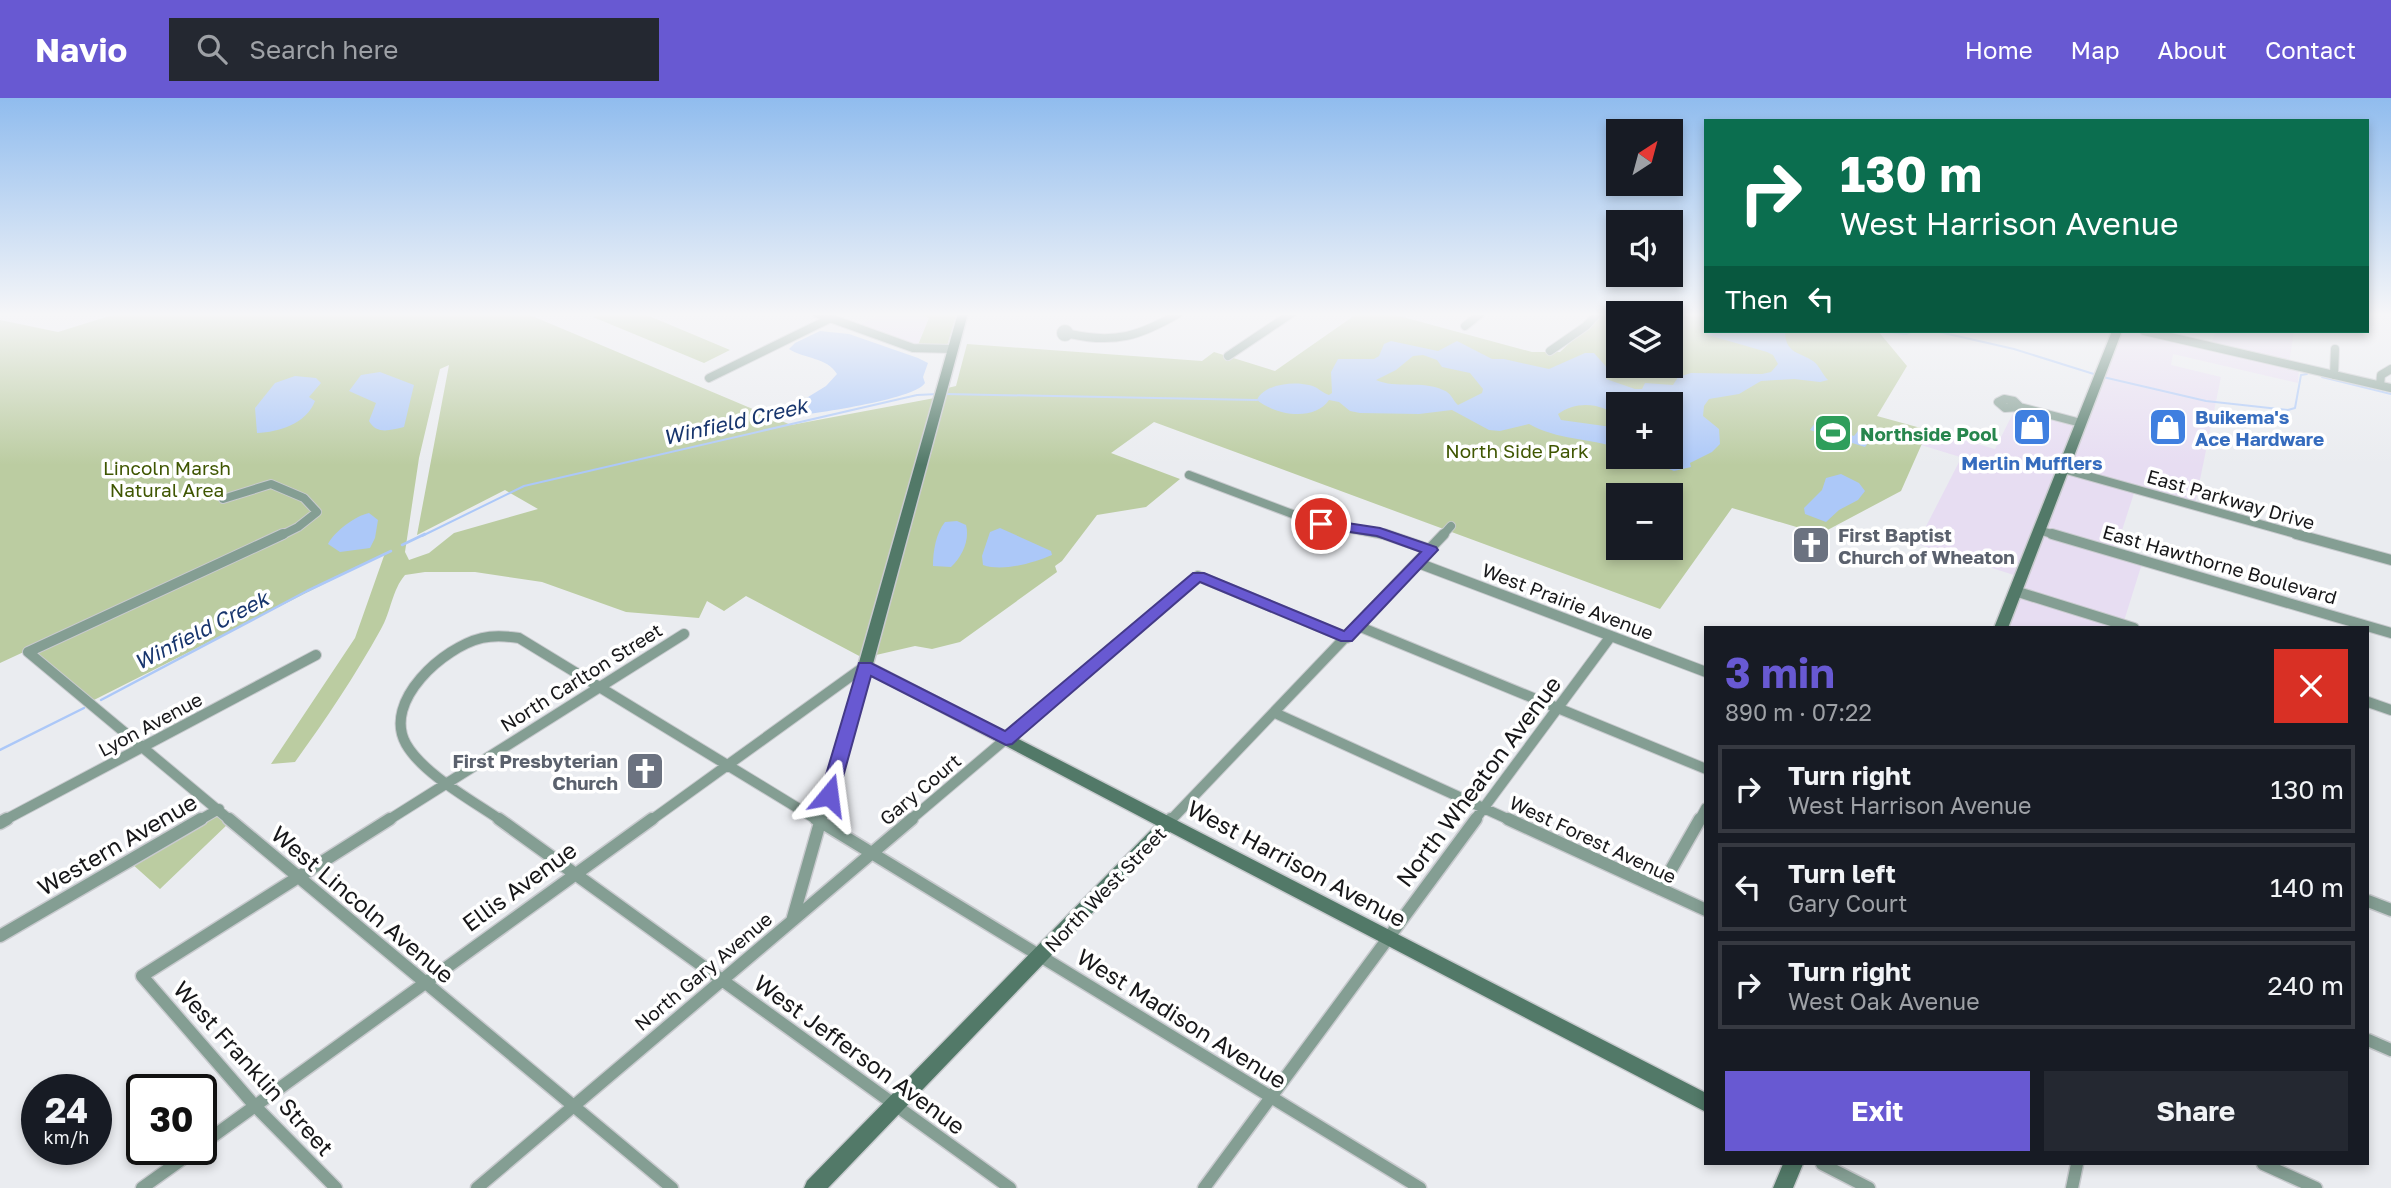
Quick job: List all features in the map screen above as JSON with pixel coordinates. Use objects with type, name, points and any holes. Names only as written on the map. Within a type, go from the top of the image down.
[{"type":"street","points":[[709,378],[738,364]]},
{"type":"street","name":"North Gary Avenue","points":[[477,1188],[792,921],[949,364]]},
{"type":"street","points":[[2002,626],[2104,364]]},
{"type":"street","points":[[2286,364],[2391,388]]},
{"type":"street","points":[[2334,375],[2335,364]]},
{"type":"street","points":[[2380,385],[2381,374],[2391,369]]},
{"type":"street","points":[[2020,407],[2081,423]]},
{"type":"street","name":"East Parkway Drive","points":[[2063,469],[2391,560]]},
{"type":"street","points":[[1189,475],[1311,521],[1380,532],[1431,550]]},
{"type":"street","name":"West Lincoln Avenue","points":[[223,499],[271,484],[304,498],[317,512],[298,527],[28,652],[672,1188]]},
{"type":"street","name":"North West Street","points":[[814,1188],[1275,713],[1451,526]]},
{"type":"street","name":"East Hawthorne Boulevard","points":[[2040,527],[2391,627]]},
{"type":"street","name":"East Hawthorne Boulevard","points":[[2040,527],[2368,626]]},
{"type":"street","name":"West Prairie Avenue","points":[[1418,563],[1704,671]]},
{"type":"street","name":"Gary Court","points":[[792,921],[1198,576],[1347,638]]},
{"type":"street","points":[[2015,591],[2128,626]]},
{"type":"street","points":[[1358,626],[1704,768]]},
{"type":"street","name":"East Hawthorne Boulevard","points":[[2369,626],[2391,633]]},
{"type":"street","name":"North Carlton Street","points":[[142,976],[684,634]]},
{"type":"street","name":"West Madison Avenue","points":[[447,783],[412,752],[403,735],[401,719],[404,702],[417,683],[452,651],[488,636],[513,636],[822,821],[1419,1188]]},
{"type":"street","name":"North Wheaton Avenue","points":[[1203,1188],[1611,636]]},
{"type":"street","name":"Lyon Avenue","points":[[0,823],[316,655]]},
{"type":"street","name":"West Harrison Avenue","points":[[865,666],[1704,1102]]},
{"type":"street","name":"Ellis Avenue","points":[[217,1133],[865,666]]},
{"type":"street","points":[[2369,702],[2391,710]]},
{"type":"street","name":"West Forest Avenue","points":[[1275,713],[1704,908]]},
{"type":"street","name":"West Jefferson Avenue","points":[[447,783],[1010,1188]]},
{"type":"street","name":"Western Avenue","points":[[0,936],[219,809]]},
{"type":"street","points":[[1660,889],[1704,812]]},
{"type":"street","points":[[2369,901],[2391,910]]},
{"type":"street","name":"West Franklin Street","points":[[142,976],[255,1106],[336,1188]]},
{"type":"street","points":[[2369,1040],[2391,1050]]},
{"type":"street","points":[[142,1188],[174,1165]]},
{"type":"street","points":[[1783,1188],[1793,1165]]},
{"type":"street","points":[[1824,1165],[1869,1188]]},
{"type":"street","points":[[2072,1188],[2077,1165]]},
{"type":"street","points":[[2265,1165],[2316,1188]]},
{"type":"shaded area","points":[[2106,364],[2171,364],[2221,377],[2195,504],[2065,469]]},
{"type":"shaded area","points":[[2216,364],[2285,364],[2299,367],[2298,383]]},
{"type":"shaded area","points":[[2017,405],[2078,422],[2017,576],[1917,544],[1959,462],[1980,468],[1983,464],[1921,445],[1928,430],[1995,449]]},
{"type":"shaded area","points":[[2065,471],[2135,490],[2116,549],[2144,557],[2124,621],[2021,589]]},
{"type":"shaded area","points":[[2018,593],[2123,626],[2007,626]]},
{"type":"green space","points":[[0,364],[646,364],[791,425],[940,397],[943,389],[956,386],[962,364],[1252,364],[1275,371],[1285,364],[1606,364],[1606,378],[1683,378],[1683,364],[1905,364],[1907,366],[1877,416],[1928,430],[1901,491],[1820,534],[1732,508],[1660,609],[1154,422],[1111,453],[1180,479],[1146,507],[1097,515],[1062,561],[1055,566],[1057,572],[960,642],[932,649],[915,646],[863,658],[746,596],[724,611],[707,601],[699,618],[626,612],[542,582],[475,572],[425,572],[405,575],[371,646],[307,746],[295,762],[271,764],[355,638],[385,553],[90,702],[28,650],[0,663]],"holes":[[[449,365],[417,535],[505,490],[538,509],[454,533],[429,553],[409,560],[405,552],[419,458],[440,369]]]},
{"type":"green space","points":[[218,813],[229,823],[160,889],[131,863]]},
{"type":"water","points":[[827,364],[928,364],[923,377],[925,383],[902,395],[787,417],[782,413],[826,386],[837,374]]},
{"type":"water","points":[[1335,364],[1403,364],[1376,380],[1435,387],[1446,391],[1458,405],[1482,393],[1483,389],[1470,373],[1442,367],[1440,364],[1526,364],[1549,369],[1561,364],[1604,364],[1606,379],[1635,389],[1642,389],[1645,383],[1673,385],[1677,378],[1691,373],[1771,372],[1778,364],[1816,364],[1828,380],[1761,381],[1739,394],[1709,399],[1704,406],[1703,416],[1719,429],[1720,444],[1712,452],[1690,463],[1691,467],[1683,469],[1683,392],[1606,392],[1606,410],[1581,405],[1558,414],[1561,420],[1606,426],[1606,445],[1562,436],[1529,424],[1500,431],[1489,430],[1452,410],[1419,414],[1360,413],[1329,400],[1314,411],[1294,414],[1274,409],[1257,400],[1266,390],[1287,384],[1312,386],[1329,395],[1332,393],[1331,372]]},
{"type":"water","points":[[380,372],[414,385],[404,427],[384,430],[376,428],[369,421],[376,403],[349,391],[361,375]]},
{"type":"water","points":[[295,376],[316,378],[321,383],[309,397],[315,401],[311,409],[291,425],[257,433],[255,408],[275,383]]},
{"type":"water","name":"Northside Pool","points":[[1815,423],[1854,436],[1858,431],[1873,436],[1865,447],[1810,430]]},
{"type":"water","points":[[1841,474],[1859,483],[1865,491],[1858,500],[1839,510],[1826,522],[1805,514],[1804,508],[1822,490],[1826,478]]},
{"type":"water","points":[[369,513],[378,520],[370,548],[340,552],[328,544],[346,525]]},
{"type":"water","points":[[957,521],[966,525],[967,531],[962,553],[951,567],[933,566],[939,531],[945,522]]},
{"type":"water","points":[[1000,528],[1051,551],[1052,555],[1009,567],[983,565],[982,556],[990,532]]},
{"type":"waterway","points":[[2061,364],[2097,375]]},
{"type":"waterway","points":[[2103,377],[2206,401],[2288,410],[2295,408],[2301,375],[2307,374]]},
{"type":"waterway","points":[[2322,377],[2391,394]]},
{"type":"waterway","name":"Winfield Creek","points":[[422,536],[524,486],[917,395],[938,394]]},
{"type":"waterway","name":"Winfield Creek","points":[[945,394],[1257,400]]},
{"type":"waterway","name":"Winfield Creek","points":[[402,545],[425,534]]},
{"type":"waterway","name":"Winfield Creek","points":[[101,700],[307,591],[391,551]]},
{"type":"waterway","name":"Winfield Creek","points":[[0,750],[84,708]]},
{"type":"place","name":"Merlin Mufflers","points":[[2032,427]]},
{"type":"place","name":"Buikema's Ace Hardware","points":[[2168,427]]},
{"type":"place","name":"Northside Pool","points":[[1833,433]]},
{"type":"place","name":"First Baptist Church of Wheaton","points":[[1811,545]]},
{"type":"place","name":"First Presbyterian Church","points":[[645,771]]},
{"type":"route","points":[[829,795],[865,666],[1006,739],[1198,576],[1347,638],[1431,550],[1380,532],[1321,524]]},
{"type":"park label","name":"North Side Park","points":[[1517,450]]},
{"type":"park label","name":"Lincoln Marsh Natural Area","points":[[167,478]]}]
